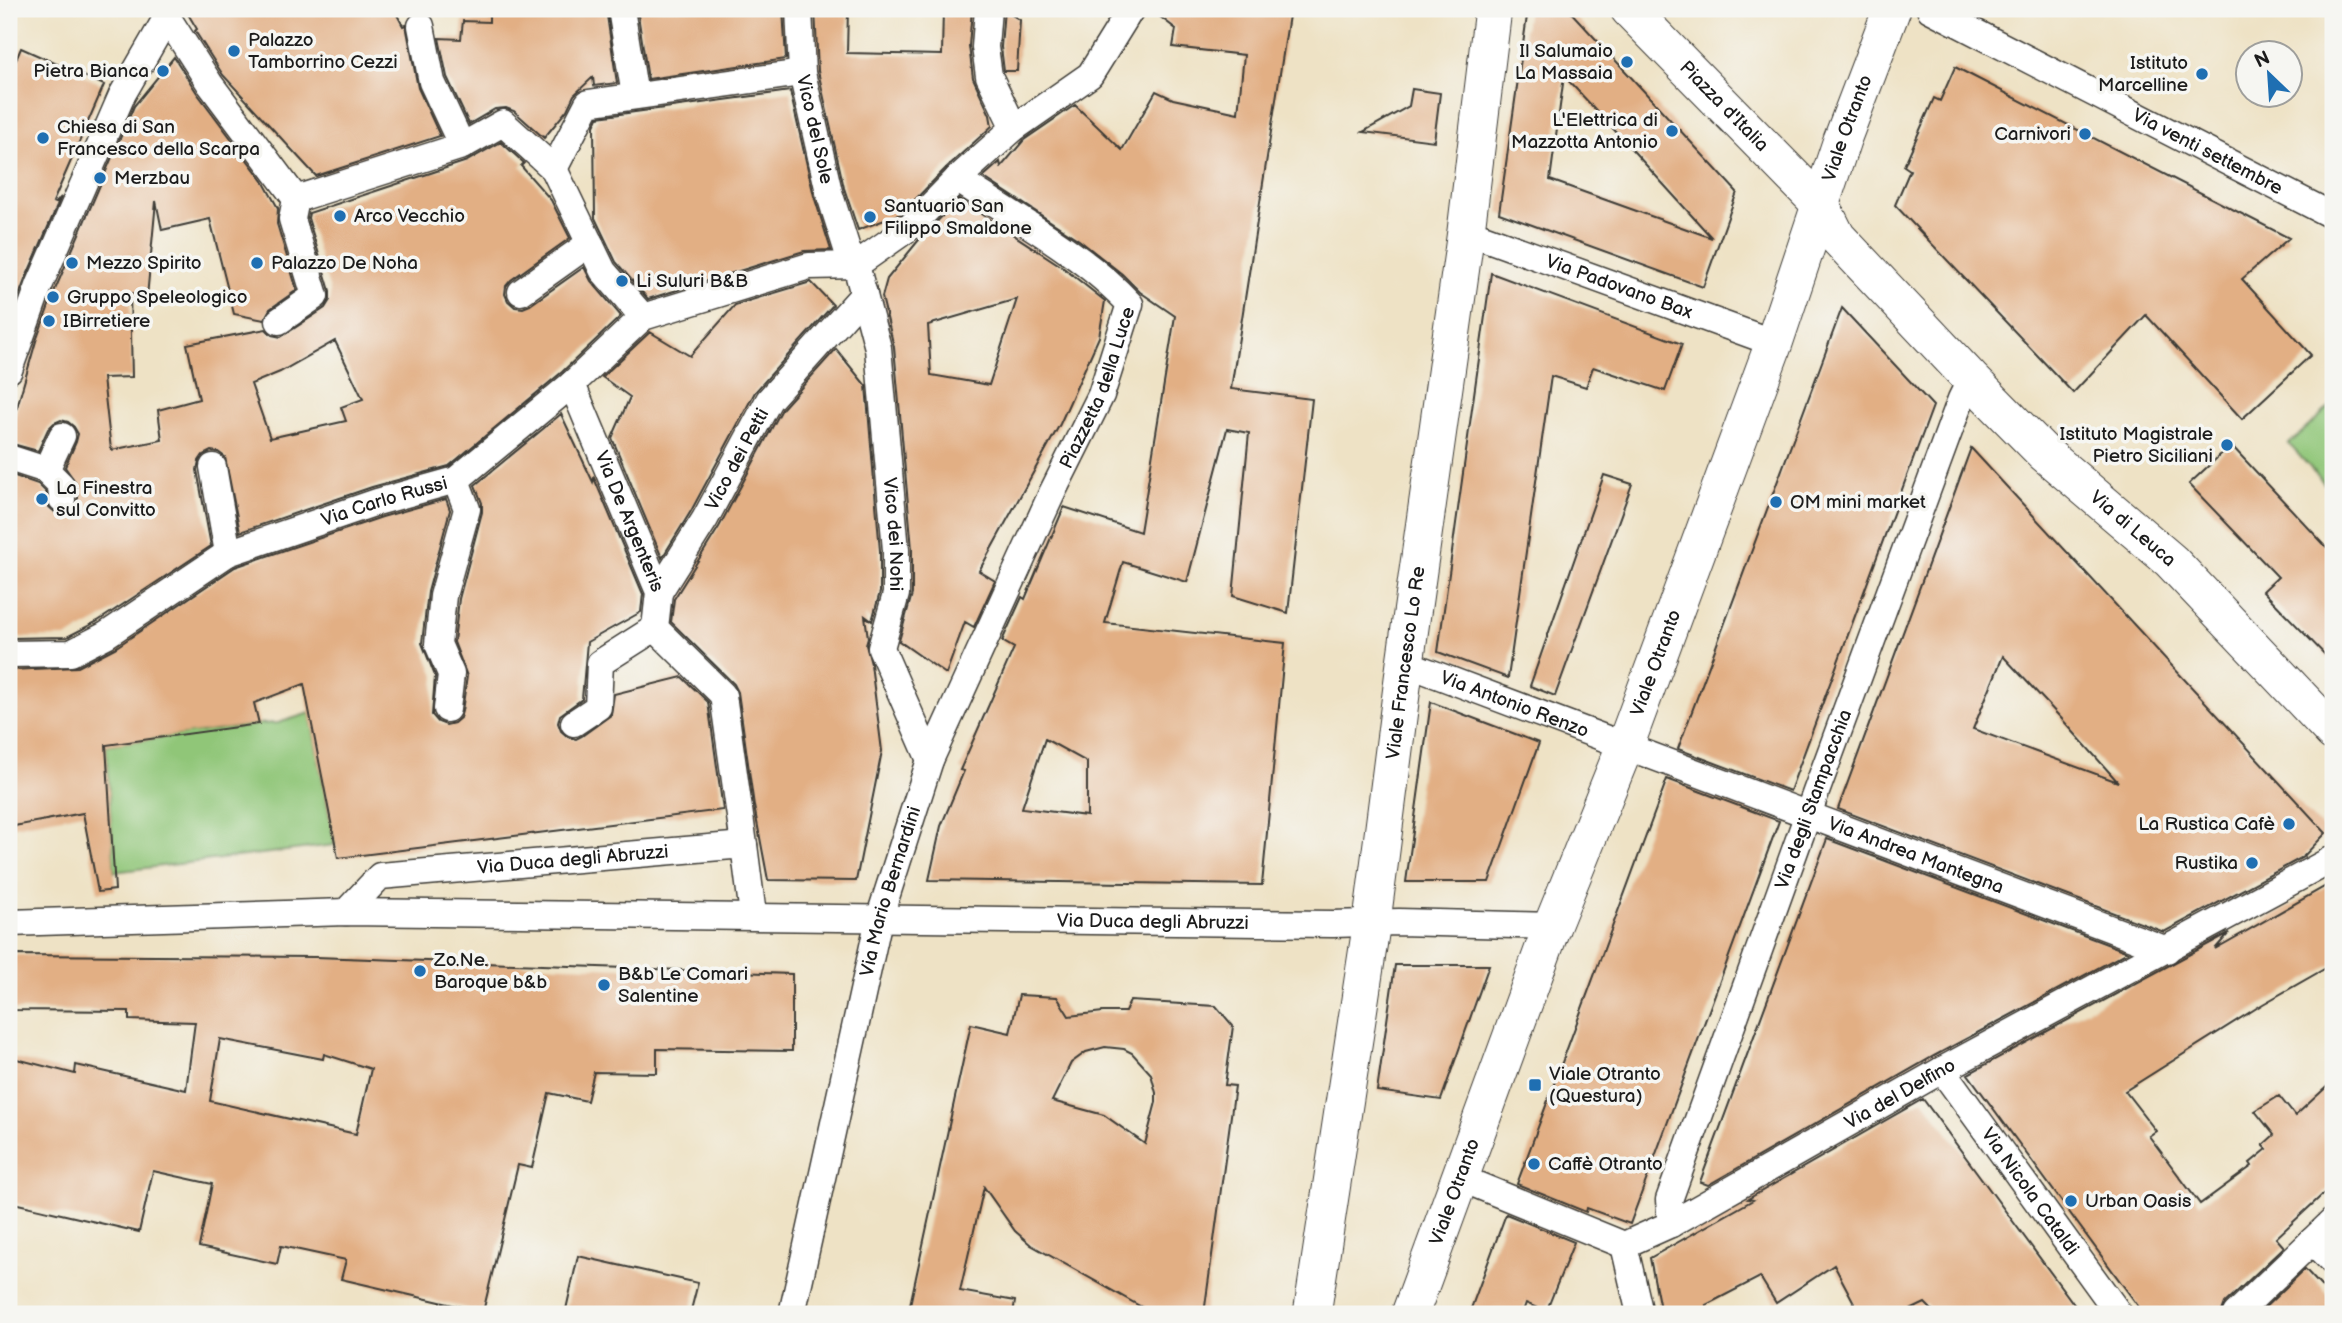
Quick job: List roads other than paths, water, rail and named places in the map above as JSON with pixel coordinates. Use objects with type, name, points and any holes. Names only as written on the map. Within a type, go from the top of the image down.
[{"type":"street","points":[[621,9],[635,96]]},
{"type":"street","name":"Vico del Sole","points":[[799,9],[802,73],[829,192],[864,294]]},
{"type":"street","points":[[988,9],[985,47],[989,76],[1014,128]]},
{"type":"street","points":[[851,257],[909,227],[1014,128],[1090,75],[1131,9]]},
{"type":"street","name":"Viale Francesco Lo Re","points":[[1312,1314],[1372,922],[1405,663],[1466,231],[1493,9]]},
{"type":"street","name":"Piazza d'Italia","points":[[1629,9],[1821,205]]},
{"type":"street","name":"Viale Otranto","points":[[1410,1314],[1552,926],[1625,746],[1773,343],[1842,140],[1892,9]]},
{"type":"street","name":"Via venti settembre","points":[[1930,9],[2333,216]]},
{"type":"street","points":[[9,370],[39,286],[122,95],[165,13],[210,84],[296,199],[292,219],[315,296],[279,321]]},
{"type":"street","points":[[421,26],[432,82],[462,146]]},
{"type":"street","points":[[554,169],[588,103],[802,73]]},
{"type":"street","points":[[296,199],[462,146],[503,123],[554,169],[603,271],[643,317]]},
{"type":"street","name":"Piazzetta della Luce","points":[[957,179],[1048,239],[1115,288],[1130,304],[1101,395],[1054,491]]},
{"type":"street","name":"Via di Leuca","points":[[1821,205],[1837,237],[1971,379],[2044,453],[2171,561],[2333,732]]},
{"type":"street","name":"Via Padovano Bax","points":[[1466,231],[1773,343]]},
{"type":"street","points":[[521,292],[590,243]]},
{"type":"street","name":"Via Carlo Russi","points":[[9,654],[71,653],[106,635],[228,553],[377,502],[456,480],[572,384],[643,317],[809,266],[851,257]]},
{"type":"street","name":"Vico dei Petti","points":[[659,592],[705,519],[769,400],[864,294]]},
{"type":"street","name":"Vico dei Nohi","points":[[864,294],[878,348],[896,550],[896,594],[881,648],[930,760]]},
{"type":"street","name":"Via degli Stampacchia","points":[[1671,1224],[1669,1200],[1956,412],[1971,379]]},
{"type":"street","name":"Via De Argenteris","points":[[572,384],[659,592],[655,628]]},
{"type":"street","points":[[46,470],[62,436]]},
{"type":"street","points":[[9,458],[46,470],[61,485],[62,499]]},
{"type":"street","points":[[213,467],[228,553]]},
{"type":"street","points":[[447,709],[451,674],[438,644],[443,596],[467,509],[456,480]]},
{"type":"street","name":"Via Mario Bernardini","points":[[792,1314],[879,919],[930,760],[1054,491]]},
{"type":"street","points":[[574,723],[598,706],[600,663],[655,628],[723,695],[753,915]]},
{"type":"street","name":"Via Antonio Renzo","points":[[1405,663],[1625,746]]},
{"type":"street","name":"Via Andrea Mantegna","points":[[1625,746],[2167,950]]},
{"type":"street","name":"Via Duca degli Abruzzi","points":[[346,912],[380,876],[744,845]]},
{"type":"street","name":"Via del Delfino","points":[[1624,1245],[1671,1224],[1942,1070],[2333,859]]},
{"type":"street","name":"Via Duca degli Abruzzi","points":[[9,923],[346,912],[1552,926]]},
{"type":"street","name":"Via Nicola Cataldi","points":[[1942,1070],[2119,1314]]},
{"type":"street","points":[[1460,1178],[1624,1245],[1640,1314]]},
{"type":"street","points":[[2236,1314],[2333,1222]]},
{"type":"street","points":[[2312,1241],[2333,1262]]},
{"type":"place","name":"Palazzo Tamborrino Cezzi","points":[[234,51]]},
{"type":"place","name":"Il Salumaio La Massaia","points":[[1627,62]]},
{"type":"place","name":"Pietra Bianca","points":[[163,71]]},
{"type":"place","name":"Istituto Marcelline","points":[[2202,74]]},
{"type":"place","name":"L'Elettrica di Mazzotta Antonio","points":[[1672,131]]},
{"type":"place","name":"Carnivori","points":[[2085,134]]},
{"type":"place","name":"Chiesa di San Francesco della Scarpa","points":[[43,138]]},
{"type":"place","name":"Merzbau","points":[[100,178]]},
{"type":"place","name":"Arco Vecchio","points":[[340,216]]},
{"type":"place","name":"Santuario San Filippo Smaldone","points":[[870,217]]},
{"type":"place","name":"Mezzo Spirito","points":[[72,263]]},
{"type":"place","name":"Palazzo De Noha","points":[[257,263]]},
{"type":"place","name":"Li Suluri B&B","points":[[622,281]]},
{"type":"place","name":"Gruppo Speleologico","points":[[53,297]]},
{"type":"place","name":"IBirretiere","points":[[49,321]]},
{"type":"place","name":"Istituto Magistrale Pietro Siciliani","points":[[2227,445]]},
{"type":"place","name":"La Finestra sul Convitto","points":[[42,499]]},
{"type":"place","name":"OM mini market","points":[[1776,502]]},
{"type":"place","name":"La Rustica Cafè","points":[[2289,824]]},
{"type":"place","name":"Rustika","points":[[2252,863]]},
{"type":"place","name":"Zo.Ne. Baroque b&b","points":[[420,971]]},
{"type":"place","name":"B&b Le Comari Salentine","points":[[604,985]]},
{"type":"place","name":"Viale Otranto (Questura)","points":[[1535,1085]]},
{"type":"place","name":"Caffè Otranto","points":[[1534,1164]]},
{"type":"place","name":"Urban Oasis","points":[[2071,1201]]}]
